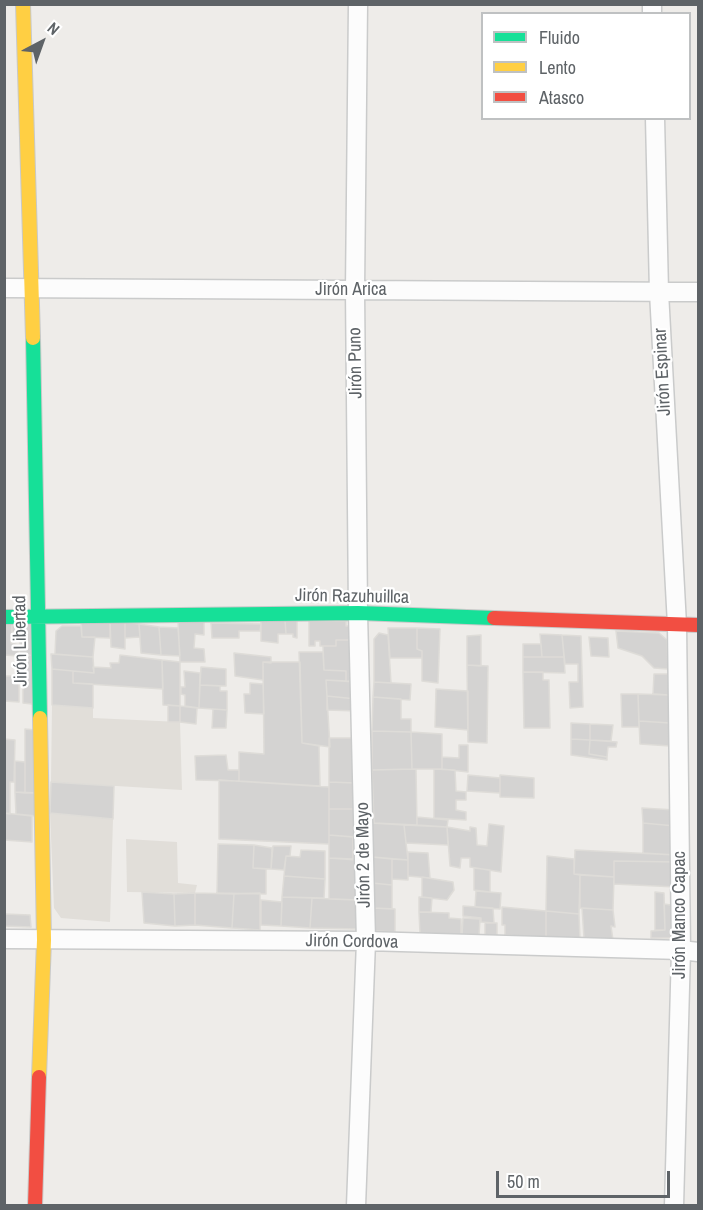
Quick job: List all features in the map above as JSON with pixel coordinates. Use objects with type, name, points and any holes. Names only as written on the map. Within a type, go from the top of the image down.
[{"type":"street","name":"Jirón Libertad","points":[[23,4],[32,287],[44,940],[35,1206]]},
{"type":"street","name":"Jirón Puno","points":[[358,4],[355,290],[358,613]]},
{"type":"street","name":"Jirón Espinar","points":[[655,120],[659,292],[676,625]]},
{"type":"street","name":"Jirón Arica","points":[[4,288],[699,292]]},
{"type":"street","name":"Jirón Razuhuillca","points":[[4,616],[39,618],[358,613],[699,625]]},
{"type":"street","name":"Jirón 2 de Mayo","points":[[356,1206],[366,941],[358,613]]},
{"type":"street","name":"Jirón Manco Capac","points":[[674,1206],[690,951],[676,625]]},
{"type":"street","name":"Jirón Cordova","points":[[4,939],[366,941],[690,951]]},
{"type":"shaded area","points":[[52,705],[93,708],[93,718],[180,722],[182,790],[51,782]]},
{"type":"shaded area","points":[[50,813],[113,819],[110,922],[61,918],[54,908]]},
{"type":"shaded area","points":[[126,839],[177,842],[178,883],[197,885],[195,893],[127,892]]},
{"type":"building","points":[[81,620],[110,621],[110,638],[82,637]]},
{"type":"building","points":[[261,620],[285,620],[286,634],[278,634],[278,643],[261,641]]},
{"type":"building","points":[[285,620],[297,620],[297,638],[293,637],[293,634],[286,634]]},
{"type":"building","points":[[4,621],[12,621],[11,643],[20,645],[19,656],[4,655]]},
{"type":"building","points":[[12,621],[34,622],[33,655],[19,656],[20,632],[12,632]]},
{"type":"building","points":[[110,621],[125,622],[125,649],[111,647]]},
{"type":"building","points":[[178,621],[204,622],[204,635],[195,634],[194,648],[204,649],[205,662],[180,662]]},
{"type":"building","points":[[309,621],[346,621],[346,626],[355,626],[355,640],[336,640],[336,646],[320,646],[320,641],[315,641],[315,646],[309,646]]},
{"type":"building","points":[[125,622],[139,624],[140,637],[125,638]]},
{"type":"building","points":[[211,623],[261,624],[260,631],[239,631],[239,638],[212,638]]},
{"type":"building","points":[[139,624],[159,627],[161,655],[141,653]]},
{"type":"building","points":[[62,626],[81,626],[82,637],[95,637],[93,657],[55,654],[56,631]]},
{"type":"building","points":[[159,627],[178,628],[180,656],[161,655]]},
{"type":"building","points":[[388,628],[417,628],[417,649],[422,651],[422,658],[390,658]]},
{"type":"building","points":[[417,628],[440,629],[438,683],[422,681],[422,651],[417,649]]},
{"type":"building","points":[[616,631],[659,633],[667,640],[668,669],[654,668],[642,656],[618,648]]},
{"type":"building","points":[[379,633],[388,635],[391,683],[374,682],[374,639]]},
{"type":"building","points":[[540,634],[562,635],[564,657],[542,657]]},
{"type":"building","points":[[481,635],[481,666],[467,665],[467,636]]},
{"type":"building","points":[[562,635],[581,636],[583,707],[570,708],[569,682],[578,682],[578,664],[565,664]]},
{"type":"building","points":[[589,637],[608,638],[609,657],[591,656]]},
{"type":"building","points":[[336,640],[355,640],[356,682],[346,681],[346,671],[324,670],[323,646],[336,646]]},
{"type":"building","points":[[523,644],[541,644],[542,657],[523,657]]},
{"type":"building","points":[[299,652],[323,652],[324,670],[346,671],[346,681],[326,680],[330,747],[302,743]]},
{"type":"building","points":[[234,653],[271,657],[271,663],[263,662],[263,680],[235,676]]},
{"type":"building","points":[[51,654],[93,657],[94,673],[52,669]]},
{"type":"building","points":[[33,655],[32,704],[23,703],[23,656]]},
{"type":"building","points":[[120,655],[162,660],[163,689],[73,683],[73,671],[94,673],[93,667],[111,668],[110,663],[119,663]]},
{"type":"building","points":[[523,657],[564,657],[565,673],[523,672]]},
{"type":"building","points":[[162,660],[180,662],[180,706],[163,705]]},
{"type":"building","points":[[263,662],[300,662],[302,743],[319,746],[320,786],[239,781],[239,752],[264,754]]},
{"type":"building","points":[[467,665],[488,666],[487,743],[468,742]]},
{"type":"building","points":[[201,667],[226,669],[226,686],[200,685]]},
{"type":"building","points":[[52,669],[73,671],[73,683],[93,684],[93,708],[52,705]]},
{"type":"building","points":[[184,671],[200,673],[199,708],[185,706],[185,695],[181,694],[181,687],[185,687]]},
{"type":"building","points":[[523,672],[543,672],[543,680],[549,680],[550,728],[524,728]]},
{"type":"building","points":[[654,674],[668,674],[669,695],[653,694]]},
{"type":"building","points":[[4,676],[19,676],[19,702],[4,701]]},
{"type":"building","points":[[326,680],[356,682],[356,699],[327,696]]},
{"type":"building","points":[[374,682],[411,684],[410,700],[373,697]]},
{"type":"building","points":[[250,683],[263,684],[264,714],[245,713],[244,694],[250,694]]},
{"type":"building","points":[[200,685],[220,686],[220,691],[227,691],[227,710],[199,708]]},
{"type":"building","points":[[436,689],[468,691],[468,730],[435,727]]},
{"type":"building","points":[[621,694],[638,694],[639,727],[622,727]]},
{"type":"building","points":[[638,694],[669,695],[670,723],[639,721]]},
{"type":"building","points":[[327,696],[356,699],[357,711],[327,710]]},
{"type":"building","points":[[373,697],[401,699],[401,719],[411,719],[411,732],[372,731]]},
{"type":"building","points":[[168,705],[180,706],[180,722],[168,722]]},
{"type":"building","points":[[180,706],[197,708],[196,724],[180,722]]},
{"type":"building","points":[[213,709],[227,710],[226,728],[212,728]]},
{"type":"building","points":[[639,721],[670,723],[670,746],[640,744]]},
{"type":"building","points":[[571,723],[590,724],[590,740],[571,739]]},
{"type":"building","points":[[590,724],[613,725],[611,741],[590,740]]},
{"type":"building","points":[[25,729],[36,730],[37,793],[25,793]]},
{"type":"building","points":[[372,731],[411,732],[412,769],[372,770]]},
{"type":"building","points":[[411,732],[442,734],[442,769],[412,769]]},
{"type":"building","points":[[329,738],[355,738],[355,783],[329,782]]},
{"type":"building","points":[[4,739],[15,740],[14,782],[10,782],[10,814],[4,813]]},
{"type":"building","points":[[571,739],[590,740],[589,754],[607,757],[607,760],[571,755]]},
{"type":"building","points":[[590,740],[617,742],[616,747],[608,747],[607,757],[589,754]]},
{"type":"building","points":[[459,745],[468,745],[468,772],[442,769],[442,757],[459,758]]},
{"type":"building","points":[[226,755],[228,770],[239,770],[239,781],[196,780],[195,756]]},
{"type":"building","points":[[15,761],[25,762],[25,793],[15,792]]},
{"type":"building","points":[[416,769],[417,825],[374,823],[372,770]]},
{"type":"building","points":[[434,769],[455,770],[456,791],[466,792],[466,800],[456,800],[456,810],[466,812],[466,820],[434,818]]},
{"type":"building","points":[[468,775],[500,778],[500,793],[467,791]]},
{"type":"building","points":[[500,775],[534,778],[534,798],[500,797]]},
{"type":"building","points":[[219,780],[329,787],[329,844],[219,839]]},
{"type":"building","points":[[51,782],[114,786],[113,819],[50,813]]},
{"type":"building","points":[[329,782],[355,783],[356,809],[329,809]]},
{"type":"building","points":[[15,792],[37,793],[37,816],[16,814]]},
{"type":"building","points":[[642,808],[675,810],[675,826],[643,823]]},
{"type":"building","points":[[329,809],[356,809],[355,837],[329,835]]},
{"type":"building","points":[[4,813],[32,816],[32,842],[4,840]]},
{"type":"building","points":[[417,817],[448,820],[447,827],[417,825]]},
{"type":"building","points":[[371,823],[404,825],[408,860],[372,857]]},
{"type":"building","points":[[643,823],[675,826],[676,855],[643,853]]},
{"type":"building","points":[[489,824],[504,826],[501,872],[470,867],[470,858],[461,858],[460,868],[450,866],[447,827],[470,831],[470,827],[476,828],[477,845],[487,846]]},
{"type":"building","points":[[404,825],[447,827],[448,845],[406,843]]},
{"type":"building","points":[[329,835],[353,837],[353,859],[329,858]]},
{"type":"building","points":[[218,844],[254,845],[253,868],[266,869],[266,894],[217,893]]},
{"type":"building","points":[[254,845],[272,848],[271,869],[253,868]]},
{"type":"building","points":[[273,846],[291,846],[290,856],[286,856],[284,870],[271,869]]},
{"type":"building","points":[[301,850],[325,851],[325,879],[284,876],[286,856],[300,857]]},
{"type":"building","points":[[575,850],[676,855],[676,862],[614,861],[614,877],[574,874]]},
{"type":"building","points":[[408,852],[428,853],[430,878],[408,876]]},
{"type":"building","points":[[547,856],[574,859],[574,874],[580,875],[579,914],[546,911]]},
{"type":"building","points":[[372,857],[392,859],[392,885],[372,883]]},
{"type":"building","points":[[329,858],[357,860],[358,900],[329,899]]},
{"type":"building","points":[[392,859],[408,860],[408,880],[392,879]]},
{"type":"building","points":[[614,861],[676,862],[676,887],[614,884]]},
{"type":"building","points":[[474,868],[490,870],[490,892],[474,890]]},
{"type":"building","points":[[580,875],[614,877],[613,910],[580,908]]},
{"type":"building","points":[[284,876],[325,879],[324,898],[282,897]]},
{"type":"building","points":[[422,877],[453,882],[454,890],[447,900],[422,897]]},
{"type":"building","points":[[372,883],[392,885],[392,909],[373,908]]},
{"type":"building","points":[[476,891],[501,893],[500,909],[475,907]]},
{"type":"building","points":[[142,892],[174,894],[175,926],[144,923]]},
{"type":"building","points":[[655,892],[664,893],[665,930],[655,930]]},
{"type":"building","points":[[195,893],[195,925],[175,926],[174,894]]},
{"type":"building","points":[[195,893],[234,894],[232,928],[195,925]]},
{"type":"building","points":[[260,893],[260,930],[232,928],[234,894]]},
{"type":"building","points":[[282,897],[312,898],[310,928],[281,926]]},
{"type":"building","points":[[419,897],[432,898],[431,912],[419,912]]},
{"type":"building","points":[[312,898],[358,900],[358,929],[310,928]]},
{"type":"building","points":[[261,900],[282,902],[281,926],[261,925]]},
{"type":"building","points":[[664,904],[671,905],[671,938],[651,938],[651,931],[665,930]]},
{"type":"building","points":[[463,906],[493,908],[494,923],[481,922],[481,918],[463,916]]},
{"type":"building","points":[[502,907],[546,911],[546,938],[505,935],[505,925],[502,925]]},
{"type":"building","points":[[373,908],[395,909],[395,932],[372,931]]},
{"type":"building","points":[[582,908],[613,910],[615,927],[611,926],[613,940],[584,938]]},
{"type":"building","points":[[546,911],[579,914],[580,940],[546,938]]},
{"type":"building","points":[[419,912],[449,913],[449,918],[461,919],[461,935],[420,934]]},
{"type":"building","points":[[4,914],[30,915],[31,927],[4,926]]},
{"type":"building","points":[[463,918],[480,919],[479,936],[462,935]]},
{"type":"building","points":[[485,923],[497,923],[497,936],[485,935]]},
{"type":"traffic: fast","points":[[33,338],[40,718]]},
{"type":"traffic: fast","points":[[4,617],[358,613],[494,618]]},
{"type":"traffic: slow","points":[[23,4],[33,338]]},
{"type":"traffic: slow","points":[[39,1077],[44,940],[40,718]]},
{"type":"traffic: jam","points":[[494,618],[698,625]]},
{"type":"traffic: jam","points":[[35,1206],[39,1077]]}]
